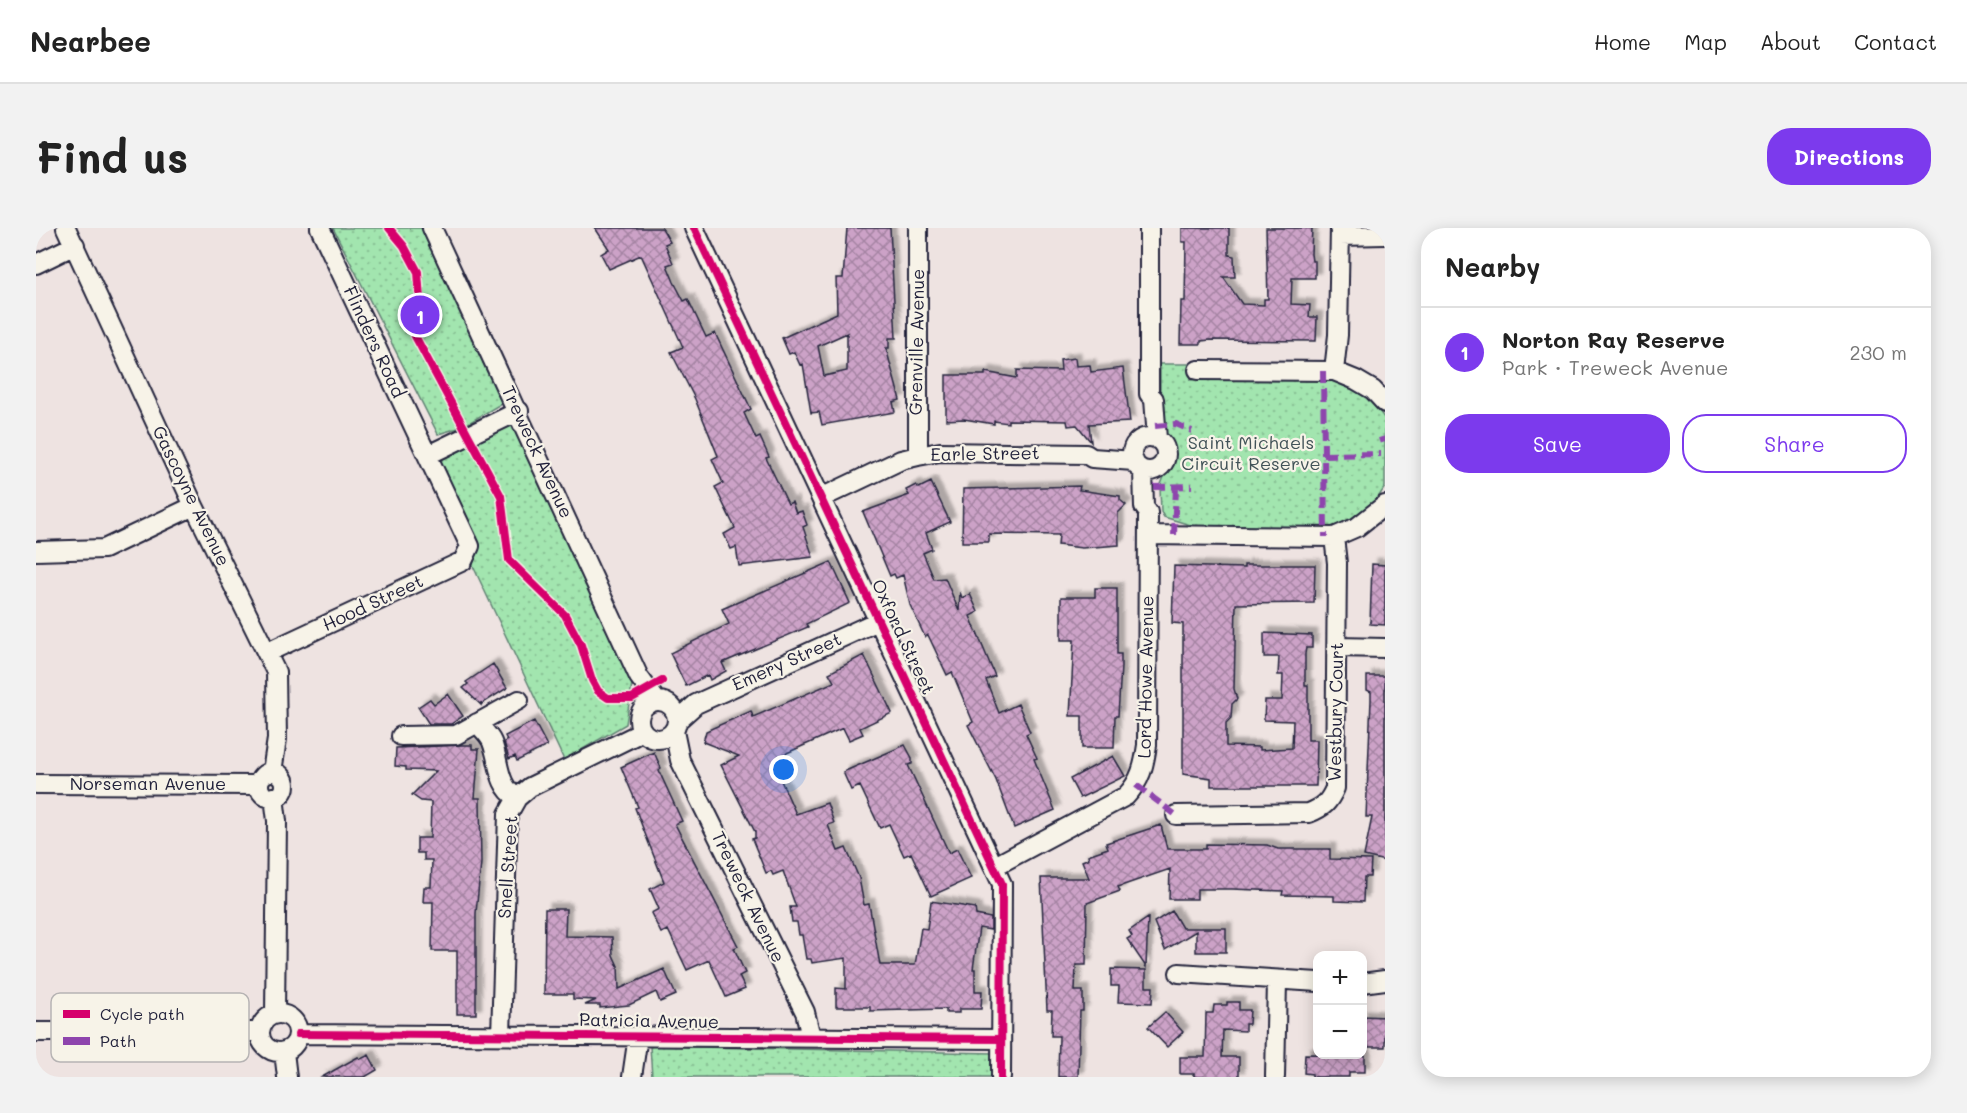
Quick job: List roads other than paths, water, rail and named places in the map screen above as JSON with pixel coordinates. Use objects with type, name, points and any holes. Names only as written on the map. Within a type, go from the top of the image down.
[{"type":"street","name":"Gascoyne Avenue","points":[[66,228],[194,506],[276,672],[277,739],[266,778]]},
{"type":"street","name":"Flinders Road","points":[[320,228],[470,546]]},
{"type":"street","name":"Treweck Avenue","points":[[432,228],[519,411],[639,677],[663,717],[680,760],[805,1012],[811,1037]]},
{"type":"street","name":"Oxford Street","points":[[694,228],[1002,884],[1004,902],[1000,1077]]},
{"type":"street","name":"Grenville Avenue","points":[[918,228],[918,456]]},
{"type":"street","name":"Lord Howe Avenue","points":[[995,866],[1126,796],[1137,785],[1144,769],[1147,745],[1148,512],[1152,508],[1144,454],[1144,399],[1149,394],[1149,228]]},
{"type":"street","points":[[1334,371],[1338,335],[1340,232],[1385,235]]},
{"type":"street","points":[[36,264],[75,245]]},
{"type":"street","points":[[1198,370],[1334,371],[1356,380],[1385,403]]},
{"type":"street","points":[[428,455],[519,411]]},
{"type":"street","name":"Earle Street","points":[[821,498],[901,460],[940,452],[1086,454],[1092,458],[1144,454]]},
{"type":"street","points":[[1148,535],[1334,537],[1358,527],[1385,505]]},
{"type":"street","points":[[36,551],[104,549],[194,506]]},
{"type":"street","name":"Westbury Court","points":[[1176,815],[1309,813],[1323,808],[1330,801],[1335,788],[1337,563],[1334,537]]},
{"type":"street","name":"Hood Street","points":[[268,652],[463,561],[470,546]]},
{"type":"street","name":"Emery Street","points":[[663,717],[878,621]]},
{"type":"street","points":[[1337,647],[1385,648]]},
{"type":"street","points":[[400,736],[456,735],[519,700]]},
{"type":"street","points":[[477,723],[491,740],[501,781],[507,792],[517,798]]},
{"type":"street","name":"Snell Street","points":[[501,1035],[508,814],[517,798],[530,787],[634,736]]},
{"type":"street","points":[[266,778],[266,796],[274,797],[277,821],[275,1014]]},
{"type":"street","name":"Norseman Avenue","points":[[36,784],[266,778]]},
{"type":"street","points":[[1179,973],[1313,982]]},
{"type":"street","points":[[1367,982],[1385,980]]},
{"type":"street","points":[[1275,1077],[1277,981]]},
{"type":"street","points":[[275,1014],[292,1019],[298,1034],[295,1044],[284,1052],[268,1050],[263,1045],[259,1032],[267,1018],[275,1014]]},
{"type":"street","points":[[249,1032],[259,1032]]},
{"type":"street","name":"Patricia Avenue","points":[[298,1034],[1001,1039]]},
{"type":"street","points":[[632,1077],[638,1036]]},
{"type":"street","points":[[284,1052],[287,1077]]},
{"type":"place","name":"Norton Ray Reserve","points":[[420,315]]},
{"type":"park label","name":"Saint Michaels Circuit Reserve","points":[[1251,453]]}]
